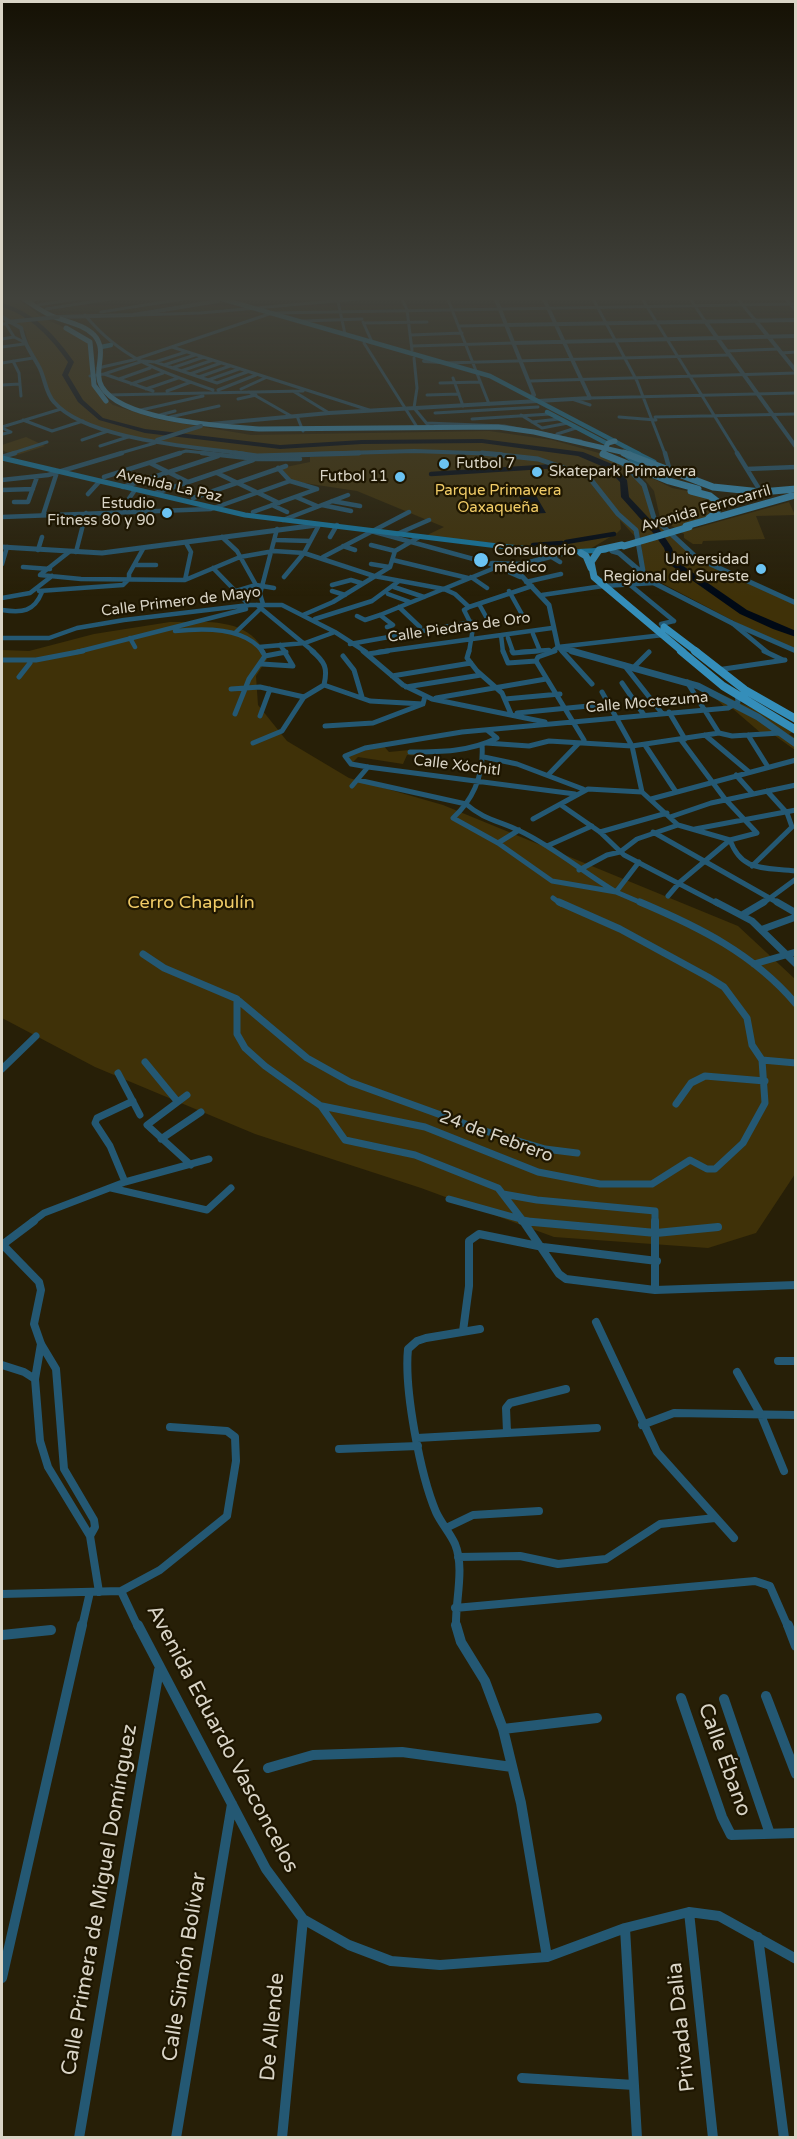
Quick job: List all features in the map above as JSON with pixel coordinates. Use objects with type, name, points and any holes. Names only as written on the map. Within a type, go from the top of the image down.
[{"type":"main road","points":[[103,397],[113,405],[183,425],[251,435],[357,431],[428,425],[498,427],[534,432],[592,448]]},
{"type":"main road","points":[[111,397],[122,404],[141,410],[207,425],[267,431],[489,431],[592,448],[608,447]]},
{"type":"main road","points":[[524,397],[608,447],[660,466]]},
{"type":"main road","points":[[538,404],[550,414],[608,447],[669,468],[710,488],[720,494],[727,506],[726,515]]},
{"type":"main road","points":[[608,447],[631,468],[643,468]]},
{"type":"main road","points":[[623,453],[643,468],[676,483],[778,498],[795,494]]},
{"type":"main road","name":"Avenida La Paz","points":[[2,458],[57,472],[102,480],[212,509],[369,531],[569,552]]},
{"type":"main road","points":[[652,473],[652,477],[661,483],[716,499],[719,507],[709,519]]},
{"type":"main road","points":[[720,494],[795,494]]},
{"type":"main road","name":"Avenida Ferrocarril","points":[[688,526],[795,494]]},
{"type":"main road","name":"Avenida Ferrocarril","points":[[623,546],[795,494]]},
{"type":"main road","points":[[743,509],[761,495]]},
{"type":"main road","points":[[283,520],[289,523],[289,527]]},
{"type":"main road","points":[[569,552],[599,553],[623,546]]},
{"type":"main road","points":[[569,552],[599,553],[623,546]]},
{"type":"main road","points":[[581,553],[586,556],[603,586],[739,697],[795,730]]},
{"type":"main road","points":[[591,568],[599,553]]},
{"type":"main road","points":[[599,553],[599,570],[612,585],[717,670],[758,717]]},
{"type":"main road","points":[[739,697],[795,719]]},
{"type":"street","points":[[50,397],[61,409],[83,421],[128,437],[257,456],[451,451],[525,456],[566,466],[588,476],[618,514],[636,530],[642,571]]},
{"type":"street","points":[[155,397],[166,404]]},
{"type":"street","points":[[141,410],[189,397]]},
{"type":"street","points":[[238,399],[248,397]]},
{"type":"street","points":[[259,397],[294,416],[303,431]]},
{"type":"street","points":[[303,397],[329,413]]},
{"type":"street","points":[[327,397],[369,410]]},
{"type":"street","points":[[397,397],[417,427]]},
{"type":"street","points":[[414,408],[417,397]]},
{"type":"street","points":[[460,397],[463,406]]},
{"type":"street","points":[[486,397],[489,404]]},
{"type":"street","points":[[2,481],[57,472],[207,425],[369,410],[489,404],[530,400],[533,397]]},
{"type":"street","points":[[645,397],[655,419],[669,468]]},
{"type":"street","points":[[435,413],[510,408],[572,399],[655,397]]},
{"type":"street","points":[[704,397],[761,495]]},
{"type":"street","points":[[759,397],[795,447]]},
{"type":"street","points":[[572,399],[590,405]]},
{"type":"street","points":[[170,417],[219,406]]},
{"type":"street","points":[[414,408],[428,425],[550,414]]},
{"type":"street","points":[[510,408],[547,431]]},
{"type":"street","points":[[2,422],[24,420],[61,409]]},
{"type":"street","points":[[486,410],[509,425]]},
{"type":"street","points":[[160,415],[176,411]]},
{"type":"street","points":[[461,411],[473,421],[547,431],[592,448]]},
{"type":"street","points":[[618,417],[655,419],[795,414]]},
{"type":"street","points":[[531,422],[559,419]]},
{"type":"street","points":[[24,420],[52,431],[83,421]]},
{"type":"street","points":[[2,427],[17,421]]},
{"type":"street","points":[[542,428],[568,423]]},
{"type":"street","points":[[2,427],[11,432],[3,434]]},
{"type":"street","points":[[557,434],[576,428]]},
{"type":"street","points":[[82,440],[108,431]]},
{"type":"street","points":[[100,446],[128,437]]},
{"type":"street","points":[[2,458],[47,442]]},
{"type":"street","points":[[608,447],[631,468],[649,494],[654,518],[698,558],[795,603]]},
{"type":"street","points":[[88,494],[102,480],[186,451],[257,459],[300,459]]},
{"type":"street","points":[[123,487],[220,456]]},
{"type":"street","points":[[156,493],[257,459]]},
{"type":"street","points":[[150,463],[188,482]]},
{"type":"street","points":[[193,498],[286,466]]},
{"type":"street","points":[[643,468],[660,466]]},
{"type":"street","points":[[747,469],[795,467]]},
{"type":"street","points":[[253,512],[317,489],[290,481],[278,468]]},
{"type":"street","points":[[43,515],[57,472]]},
{"type":"street","points":[[217,473],[279,502]]},
{"type":"street","points":[[14,502],[28,502],[37,477]]},
{"type":"street","points":[[2,518],[212,509],[290,481]]},
{"type":"street","points":[[2,490],[33,489]]},
{"type":"street","points":[[128,500],[135,490]]},
{"type":"street","points":[[283,520],[348,495]]},
{"type":"street","points":[[296,497],[318,506],[351,511]]},
{"type":"street","points":[[332,501],[360,506]]},
{"type":"street","points":[[272,505],[287,512]]},
{"type":"street","points":[[323,557],[409,512]]},
{"type":"street","points":[[86,513],[73,552],[40,575],[81,579],[185,579],[240,557],[274,551],[304,553],[323,557],[374,576],[444,590],[455,594],[469,607]]},
{"type":"street","points":[[397,534],[429,520]]},
{"type":"street","points":[[284,577],[304,553],[319,525]]},
{"type":"street","points":[[2,564],[4,547],[73,552],[143,549],[289,527],[335,525],[330,537]]},
{"type":"street","points":[[235,633],[260,606],[260,594],[274,551],[277,529]]},
{"type":"street","points":[[369,531],[488,563],[532,586],[549,605],[558,648],[592,684]]},
{"type":"street","points":[[38,550],[42,537]]},
{"type":"street","points":[[222,537],[234,547],[256,585]]},
{"type":"street","points":[[371,544],[395,551],[419,537]]},
{"type":"street","points":[[276,540],[310,541]]},
{"type":"street","points":[[185,579],[191,552],[186,543]]},
{"type":"street","points":[[343,546],[355,550]]},
{"type":"street","points":[[2,598],[40,591],[123,585],[129,579],[129,574],[143,549]]},
{"type":"street","points":[[612,550],[642,571],[654,583],[732,623],[795,651]]},
{"type":"street","points":[[303,615],[345,595],[390,567],[395,551]]},
{"type":"street","points":[[488,563],[523,564],[569,552]]},
{"type":"street","points":[[550,556],[561,562]]},
{"type":"street","points":[[393,560],[470,578],[487,588]]},
{"type":"street","points":[[371,564],[390,567]]},
{"type":"street","points":[[523,564],[518,571],[523,580]]},
{"type":"street","points":[[136,565],[156,565]]},
{"type":"street","points":[[23,567],[50,569]]},
{"type":"street","points":[[357,616],[365,620],[380,615],[497,567]]},
{"type":"street","points":[[213,568],[249,605]]},
{"type":"street","points":[[523,580],[561,574]]},
{"type":"street","points":[[2,610],[20,612],[33,609],[38,604],[40,591],[52,576]]},
{"type":"street","points":[[81,579],[81,587]]},
{"type":"street","points":[[332,585],[351,580],[361,583]]},
{"type":"street","points":[[315,619],[354,609],[373,598],[388,594],[399,581]]},
{"type":"street","points":[[542,595],[612,585],[654,583]]},
{"type":"street","points":[[628,584],[674,621],[661,624]]},
{"type":"street","points":[[236,591],[256,585],[274,588]]},
{"type":"street","points":[[532,586],[509,591],[464,610],[472,622],[473,638],[467,655],[471,663],[481,675],[496,686],[511,714],[609,704]]},
{"type":"street","points":[[394,587],[424,597]]},
{"type":"street","points":[[332,591],[345,595]]},
{"type":"street","points":[[509,591],[524,618]]},
{"type":"street","points":[[388,594],[410,602]]},
{"type":"street","points":[[479,604],[489,622]]},
{"type":"street","name":"Calle Primero de Mayo","points":[[2,638],[49,638],[84,627],[154,617],[249,605],[282,605],[315,619],[350,644],[369,654],[406,687],[425,696],[550,724]]},
{"type":"street","points":[[2,660],[30,663],[71,656],[130,638],[260,606]]},
{"type":"street","points":[[253,743],[270,738],[282,731],[304,697],[324,685],[327,673],[324,661],[260,606]]},
{"type":"street","points":[[399,607],[420,627]]},
{"type":"street","points":[[380,615],[393,625],[387,627]]},
{"type":"street","points":[[154,617],[161,630]]},
{"type":"street","points":[[350,644],[401,631],[472,622]]},
{"type":"street","points":[[717,670],[785,660],[762,650],[732,623]]},
{"type":"street","points":[[149,633],[205,627],[235,633],[259,647],[265,657]]},
{"type":"street","name":"Calle Piedras de Oro","points":[[369,654],[552,628]]},
{"type":"street","points":[[259,647],[305,643],[335,632]]},
{"type":"street","points":[[533,634],[540,651]]},
{"type":"street","points":[[501,635],[504,657],[508,663],[537,661]]},
{"type":"street","points":[[508,638],[513,652],[540,651],[663,635]]},
{"type":"street","points":[[130,638],[134,646]]},
{"type":"street","points":[[261,666],[293,666],[280,645]]},
{"type":"street","points":[[537,661],[538,657],[558,648],[635,666],[739,697]]},
{"type":"street","points":[[265,657],[286,652]]},
{"type":"street","points":[[635,666],[649,652]]},
{"type":"street","points":[[343,656],[354,670],[362,697]]},
{"type":"street","points":[[235,714],[249,680],[261,666],[265,657]]},
{"type":"street","points":[[537,661],[546,679],[560,694],[584,740]]},
{"type":"street","points":[[19,676],[30,663]]},
{"type":"street","points":[[392,676],[471,663]]},
{"type":"street","points":[[622,663],[661,712]]},
{"type":"street","points":[[406,687],[481,675]]},
{"type":"street","points":[[432,699],[546,679]]},
{"type":"street","points":[[687,682],[718,733]]},
{"type":"street","points":[[622,683],[644,715]]},
{"type":"street","points":[[324,685],[378,702],[423,704]]},
{"type":"street","points":[[231,688],[270,689],[304,697]]},
{"type":"street","points":[[260,716],[270,689]]},
{"type":"street","points":[[602,692],[632,746],[642,792]]},
{"type":"street","points":[[505,699],[560,694]]},
{"type":"street","points":[[423,704],[425,696]]},
{"type":"street","name":"Calle Moctezuma","points":[[349,752],[447,734],[703,709],[739,697]]},
{"type":"street","points":[[325,726],[373,723],[423,704]]},
{"type":"street","points":[[668,896],[680,882],[730,840],[757,833],[711,782],[683,740],[669,712]]},
{"type":"street","points":[[758,717],[795,744]]},
{"type":"street","points":[[410,752],[456,751],[497,738],[487,730]]},
{"type":"street","points":[[484,743],[499,742],[519,746],[549,741],[632,746],[718,733],[748,735],[780,733]]},
{"type":"street","points":[[705,735],[749,772]]},
{"type":"street","points":[[748,735],[768,767]]},
{"type":"street","points":[[484,743],[484,757],[475,794],[453,818],[463,826],[498,843],[552,881],[616,892]]},
{"type":"street","points":[[548,775],[558,767],[562,756],[578,744]]},
{"type":"street","points":[[645,745],[676,792]]},
{"type":"street","name":"Calle Xóchitl","points":[[349,752],[346,760],[368,767],[575,794]]},
{"type":"street","points":[[484,757],[517,764],[583,789],[642,792],[678,825],[730,840]]},
{"type":"street","points":[[651,799],[795,761]]},
{"type":"street","points":[[352,786],[368,767]]},
{"type":"street","points":[[736,775],[752,793]]},
{"type":"street","points":[[358,780],[466,804],[479,816],[519,830],[616,892],[697,926],[778,983],[795,1004]]},
{"type":"street","points":[[600,832],[725,799],[795,785]]},
{"type":"street","points":[[533,819],[561,805],[583,789]]},
{"type":"street","points":[[752,866],[790,831],[793,824],[787,813],[767,791]]},
{"type":"street","points":[[561,805],[600,832],[620,852],[742,915],[763,929],[795,964]]},
{"type":"street","points":[[693,830],[795,810]]},
{"type":"street","points":[[579,870],[607,855],[620,852],[637,839],[678,825]]},
{"type":"street","points":[[547,846],[592,826]]},
{"type":"street","points":[[498,843],[519,830]]},
{"type":"street","points":[[653,832],[771,898],[795,915]]},
{"type":"street","points":[[730,840],[736,856],[745,864],[793,871],[795,879],[771,898],[742,915]]},
{"type":"street","points":[[616,892],[639,862]]},
{"type":"street","name":"24 de Febrero","points":[[322,1106],[425,1127],[538,1172],[611,1185],[652,1184],[685,1161],[690,1160],[707,1169],[716,1169],[742,1143],[765,1103],[762,1060],[752,1045],[747,1018],[724,987],[630,934],[566,907],[553,898]]},
{"type":"street","points":[[763,929],[795,915]]},
{"type":"street","points":[[754,964],[795,952]]},
{"type":"street","points":[[143,954],[164,968],[237,999],[307,1058],[350,1082],[485,1131],[545,1149],[576,1153]]},
{"type":"street","points":[[237,999],[240,1011],[237,1024],[240,1041],[261,1062],[322,1106],[345,1140],[415,1155],[498,1188],[543,1247],[559,1274],[566,1279],[655,1290],[795,1285]]},
{"type":"street","points":[[2,1069],[36,1036]]},
{"type":"street","points":[[762,1060],[795,1063]]},
{"type":"street","points":[[144,1062],[177,1101]]},
{"type":"street","points":[[118,1073],[140,1114]]},
{"type":"street","points":[[676,1104],[691,1083],[705,1076],[765,1081]]},
{"type":"street","points":[[187,1095],[147,1125],[191,1165]]},
{"type":"street","points":[[125,1182],[110,1146],[95,1123],[97,1118],[133,1101]]},
{"type":"street","points":[[161,1139],[201,1112]]},
{"type":"street","points":[[90,1536],[94,1529],[94,1518],[70,1485],[64,1469],[56,1369],[41,1344],[34,1324],[41,1290],[39,1282],[2,1244],[44,1213],[125,1182],[209,1159]]},
{"type":"street","points":[[111,1188],[207,1210],[231,1188]]},
{"type":"street","points":[[504,1194],[537,1200],[655,1211],[657,1261],[655,1290]]},
{"type":"street","points":[[449,1199],[525,1222],[656,1233],[718,1227]]},
{"type":"street","points":[[463,1331],[469,1286],[470,1241],[473,1236],[479,1234],[543,1247],[657,1261]]},
{"type":"street","points":[[596,1322],[642,1425],[657,1452],[734,1538]]},
{"type":"street","points":[[480,1329],[417,1341],[408,1349],[406,1371],[418,1442],[436,1512],[455,1544],[458,1557],[456,1626],[461,1642],[485,1681],[502,1729],[521,1803],[547,1957]]},
{"type":"street","points":[[2,1978],[84,1615],[92,1595],[90,1536],[48,1467],[40,1441],[35,1379],[41,1344]]},
{"type":"street","points":[[778,1361],[795,1361]]},
{"type":"street","points":[[2,1365],[24,1372],[35,1379]]},
{"type":"street","points":[[737,1372],[761,1415],[784,1471]]},
{"type":"street","points":[[507,1432],[506,1408],[510,1403],[566,1389]]},
{"type":"street","points":[[642,1425],[674,1413],[795,1415]]},
{"type":"street","points":[[2,1594],[92,1595],[121,1591],[160,1570],[227,1516],[236,1461],[235,1437],[226,1431],[170,1426]]},
{"type":"street","points":[[339,1449],[507,1432],[597,1428]]},
{"type":"street","points":[[446,1528],[474,1515],[539,1511]]},
{"type":"street","points":[[458,1557],[520,1556],[558,1564],[606,1559],[660,1524],[716,1518]]},
{"type":"street","points":[[455,1608],[755,1581],[770,1586],[775,1593],[795,1646]]},
{"type":"street","name":"Avenida Eduardo Vasconcelos","points":[[121,1591],[159,1670],[266,1869],[303,1920],[349,1945],[392,1961],[441,1965],[547,1957],[625,1928],[689,1912],[719,1916],[795,1959]]},
{"type":"street","points":[[2,1635],[51,1630]]},
{"type":"street","name":"Calle Primera de Miguel Domínguez","points":[[79,2138],[159,1670]]},
{"type":"street","points":[[766,1696],[795,1774]]},
{"type":"street","name":"Calle Ébano","points":[[681,1698],[722,1817],[731,1835],[770,1834]]},
{"type":"street","points":[[724,1699],[770,1834],[795,1833]]},
{"type":"street","points":[[502,1729],[597,1718]]},
{"type":"street","points":[[268,1768],[313,1755],[402,1752],[512,1767]]},
{"type":"street","name":"Calle Simón Bolívar","points":[[176,2138],[232,1804]]},
{"type":"street","name":"Privada Dalia","points":[[689,1912],[713,2138]]},
{"type":"street","name":"De Allende","points":[[282,2138],[303,1920]]},
{"type":"street","points":[[625,1928],[637,2138]]},
{"type":"street","points":[[758,1936],[784,2138]]},
{"type":"street","points":[[522,2078],[634,2085]]},
{"type":"green space","name":"Parque Primavera Oaxaqueña","points":[[52,397],[103,397],[113,405],[156,419],[251,435],[489,431],[552,440],[606,455],[632,471],[644,485],[653,516],[697,558],[795,601],[795,649],[743,626],[656,580],[644,569],[641,543],[620,520],[621,529],[617,533],[590,549],[568,551],[425,536],[444,527],[357,491],[291,481],[281,468],[310,462],[310,457],[339,455],[277,456],[211,451],[154,442],[100,428],[78,419],[56,404]]},
{"type":"green space","points":[[26,437],[45,446],[14,456],[2,450],[2,445]]},
{"type":"green space","points":[[638,471],[672,488],[702,494],[718,506],[709,517],[682,524],[689,530],[789,502],[795,515],[756,516],[765,539],[703,541],[702,544],[693,544],[684,538],[684,534],[660,518],[654,491]]},
{"type":"green space","name":"Cerro Chapulín","points":[[170,622],[227,624],[251,635],[260,645],[267,659],[256,676],[258,705],[287,741],[349,778],[443,805],[738,926],[795,979],[795,1174],[756,1233],[708,1248],[554,1237],[421,1188],[255,1134],[95,1067],[2,1018],[2,650],[29,651],[94,634]]},
{"type":"green space","points":[[688,679],[765,714],[795,731],[789,734],[795,738],[795,750],[774,735],[762,734],[733,709],[724,707],[716,699],[696,688]]},
{"type":"green space","points":[[382,744],[389,752],[409,750],[419,754],[418,756],[407,755],[403,764],[358,757],[351,764],[346,760],[349,752]]},
{"type":"shaded area","points":[[525,487],[531,487],[546,513],[527,514],[518,494],[527,493]]},
{"type":"waterway","points":[[78,397],[101,419],[145,431],[280,447],[362,442],[482,441],[580,454],[609,466],[624,482],[625,497],[657,532],[668,548],[672,562],[743,612],[776,628],[796,634]]},
{"type":"waterway","points":[[431,474],[557,466]]},
{"type":"waterway","points":[[566,542],[614,534]]},
{"type":"waterway","points":[[533,545],[562,543]]},
{"type":"place","name":"Futbol 7","points":[[444,464]]},
{"type":"place","name":"Skatepark Primavera","points":[[537,472]]},
{"type":"place","name":"Futbol 11","points":[[400,477]]},
{"type":"place","name":"Estudio Fitness 80 y 90","points":[[167,513]]},
{"type":"place","name":"Consultorio médico","points":[[481,560]]},
{"type":"place","name":"Universidad Regional del Sureste","points":[[761,569]]}]
